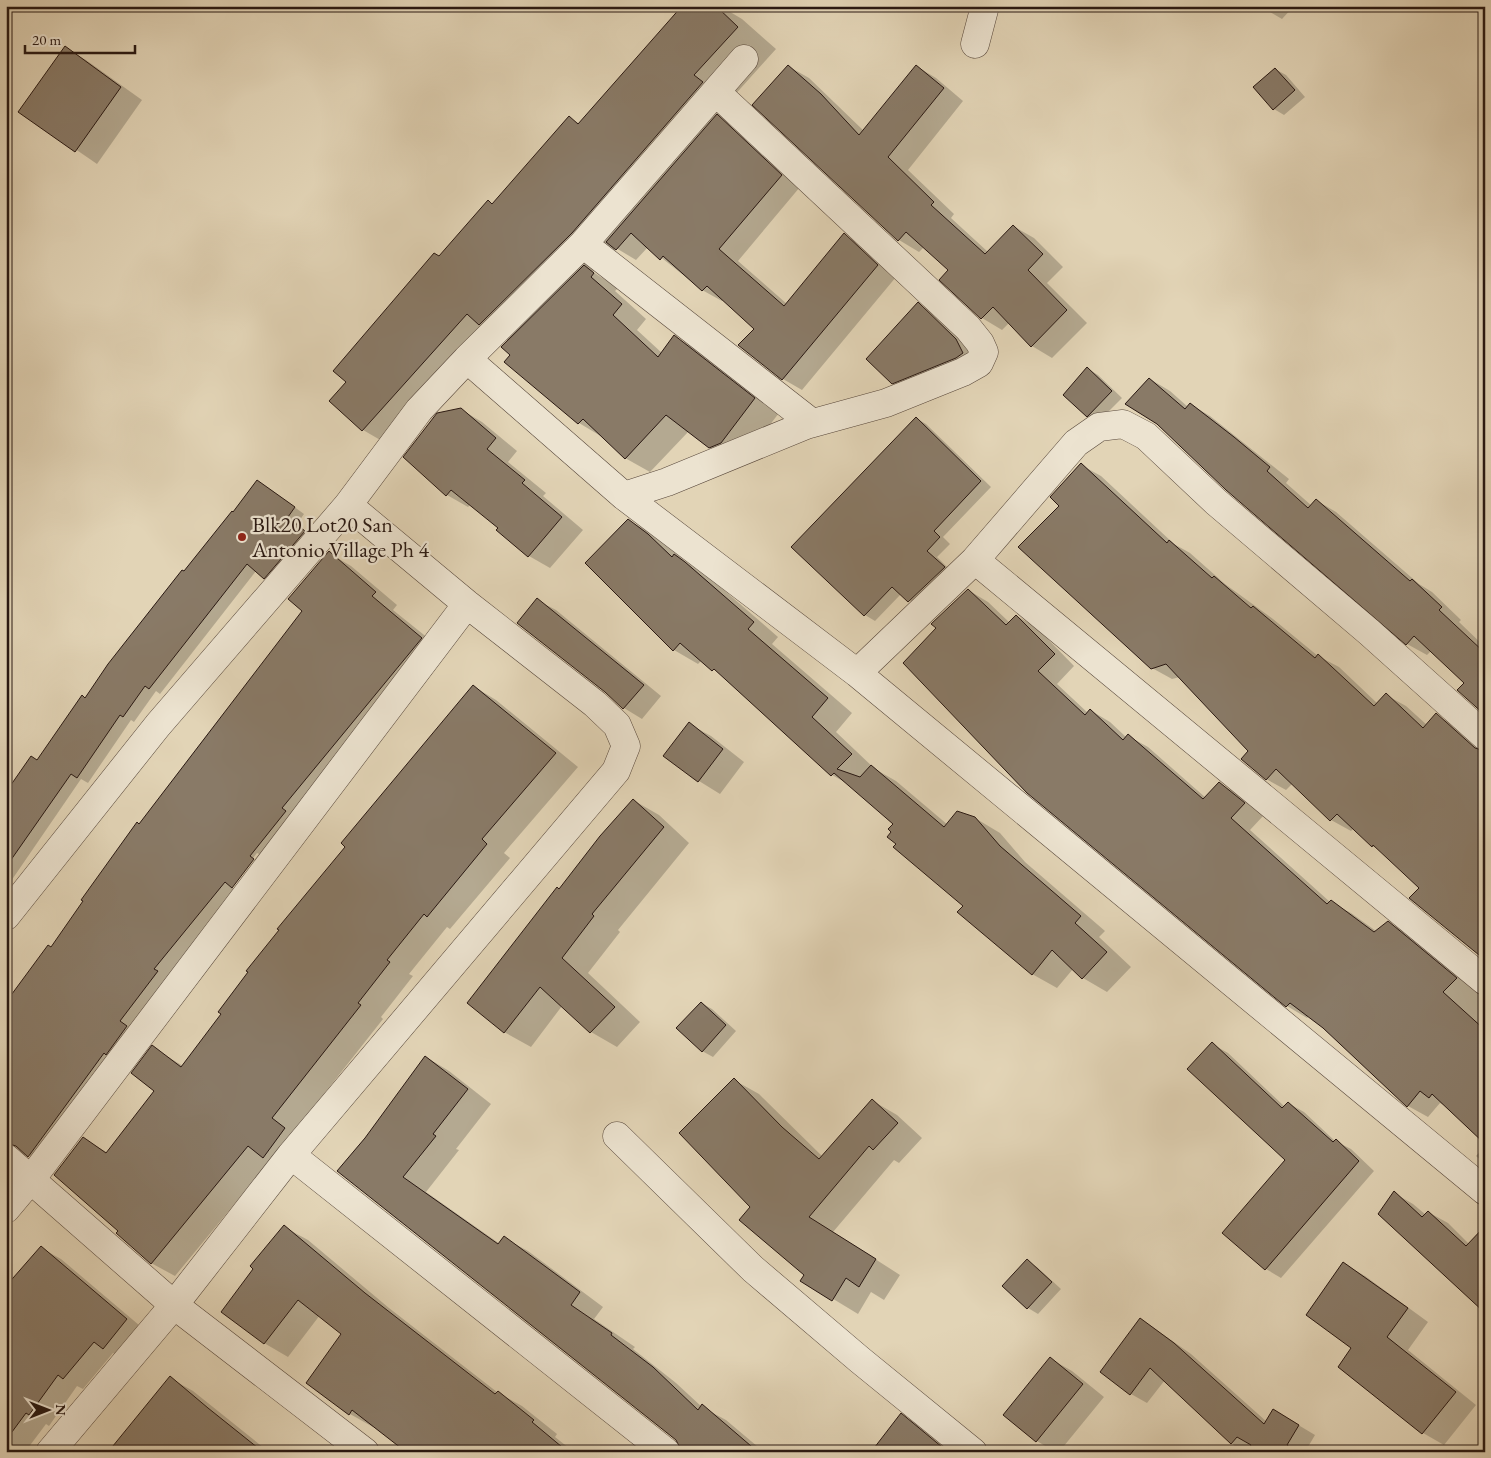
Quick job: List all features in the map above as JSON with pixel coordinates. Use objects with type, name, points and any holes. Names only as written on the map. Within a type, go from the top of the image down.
[{"type":"street","points":[[975,44],[985,6]]},
{"type":"street","points":[[6,916],[158,725],[348,505],[419,410],[467,359],[583,244],[744,59]]},
{"type":"street","points":[[624,496],[667,482],[812,423],[886,403],[963,372],[979,362],[984,352],[980,343],[968,328],[716,92]]},
{"type":"street","points":[[583,244],[812,423]]},
{"type":"street","points":[[467,359],[624,496],[857,673],[1485,1191]]},
{"type":"street","points":[[857,673],[975,560],[1076,443],[1099,427],[1123,424],[1146,436],[1216,502],[1369,632],[1485,736]]},
{"type":"street","points":[[55,1450],[174,1306],[291,1155],[616,771],[626,746],[617,725],[595,704],[467,604],[348,505]]},
{"type":"street","points":[[975,560],[1485,981]]},
{"type":"street","points":[[6,1209],[32,1178],[467,604]]},
{"type":"street","points":[[617,1136],[753,1269],[860,1360],[973,1452]]},
{"type":"street","points":[[291,1155],[666,1452]]},
{"type":"street","points":[[6,1158],[32,1178],[174,1306],[365,1452]]},
{"type":"building","points":[[682,6],[716,6],[738,27],[694,75],[703,82],[572,233],[479,325],[467,314],[362,431],[329,401],[346,382],[333,371],[434,253],[439,256],[488,200],[492,204],[569,116],[578,124]]},
{"type":"building","points":[[65,46],[121,87],[75,152],[18,112]]},
{"type":"building","points":[[788,65],[821,94],[859,135],[916,65],[944,88],[888,157],[934,202],[931,205],[985,254],[1013,225],[1043,254],[1028,270],[1067,310],[1031,347],[993,307],[981,319],[939,280],[948,270],[906,232],[898,241],[752,105]]},
{"type":"building","points":[[1275,68],[1295,90],[1273,110],[1253,87]]},
{"type":"building","points":[[717,114],[782,175],[719,249],[784,306],[844,233],[878,265],[782,380],[738,345],[754,329],[707,286],[702,291],[663,256],[660,260],[631,233],[616,250],[606,242]]},
{"type":"building","points":[[584,265],[594,273],[591,277],[622,304],[613,315],[658,357],[674,335],[755,398],[721,443],[709,448],[666,415],[625,459],[583,419],[578,424],[504,362],[510,355],[501,347]]},
{"type":"building","points":[[918,302],[956,339],[963,353],[956,358],[892,384],[866,359]]},
{"type":"building","points":[[1087,367],[1112,391],[1087,417],[1063,395]]},
{"type":"building","points":[[1149,378],[1185,409],[1190,403],[1234,437],[1270,467],[1267,471],[1308,508],[1316,499],[1410,581],[1412,579],[1442,607],[1439,610],[1485,653],[1485,715],[1457,690],[1464,683],[1414,636],[1406,645],[1226,490],[1157,424],[1125,404]]},
{"type":"building","points":[[461,408],[496,438],[487,449],[525,480],[522,483],[562,517],[528,557],[496,530],[498,528],[451,490],[446,496],[403,457],[437,413]]},
{"type":"building","points":[[916,417],[981,481],[934,531],[940,537],[927,551],[945,567],[908,602],[892,587],[864,616],[791,547]]},
{"type":"building","points":[[1081,463],[1167,543],[1169,540],[1212,578],[1214,576],[1251,608],[1253,606],[1315,658],[1318,654],[1374,706],[1386,693],[1423,728],[1436,713],[1475,748],[1485,751],[1485,949],[1479,955],[1409,898],[1419,888],[1373,845],[1372,847],[1337,814],[1330,821],[1276,769],[1266,780],[1241,759],[1248,751],[1166,664],[1151,669],[1018,547],[1059,506],[1050,497]]},
{"type":"building","points":[[257,480],[295,507],[288,517],[305,531],[264,579],[247,564],[149,689],[145,686],[123,717],[120,715],[77,778],[71,774],[6,867],[6,792],[31,756],[37,760],[82,695],[85,698],[108,664],[182,570],[184,571]]},
{"type":"building","points":[[628,519],[648,534],[672,557],[674,554],[685,562],[754,622],[748,629],[828,698],[812,717],[852,754],[837,769],[860,777],[871,765],[944,827],[957,811],[975,817],[1000,846],[1081,916],[1075,923],[1107,952],[1082,979],[1052,950],[1032,975],[957,912],[963,906],[893,847],[896,844],[887,837],[891,832],[888,829],[893,824],[834,773],[831,776],[714,669],[712,671],[680,643],[673,651],[585,563]]},
{"type":"building","points":[[329,551],[376,592],[372,596],[422,638],[282,808],[286,811],[250,856],[254,859],[232,888],[225,882],[154,969],[158,971],[120,1021],[127,1026],[106,1055],[104,1053],[28,1157],[16,1146],[6,1143],[6,1002],[48,945],[51,947],[83,901],[81,900],[137,822],[139,824],[302,611],[288,599]]},
{"type":"building","points":[[968,589],[1006,625],[1016,615],[1055,654],[1038,671],[1085,715],[1090,709],[1123,740],[1128,734],[1203,799],[1219,782],[1245,803],[1231,818],[1327,904],[1331,900],[1374,932],[1388,921],[1457,978],[1443,992],[1485,1030],[1485,1144],[1432,1094],[1429,1098],[1420,1091],[1407,1107],[1323,1028],[1290,1003],[1286,1007],[1027,793],[903,663],[936,628],[931,624]]},
{"type":"building","points":[[537,598],[644,685],[623,709],[605,692],[517,623]]},
{"type":"building","points":[[473,685],[556,753],[482,839],[487,844],[427,917],[424,914],[387,960],[390,962],[358,1003],[361,1005],[272,1118],[285,1128],[263,1158],[248,1146],[151,1264],[116,1233],[118,1231],[54,1175],[83,1137],[106,1153],[154,1091],[131,1073],[152,1045],[181,1067],[221,1014],[218,1012],[248,972],[246,971],[279,930],[277,929],[345,847],[341,843]]},
{"type":"building","points":[[689,722],[723,749],[698,782],[663,756]]},
{"type":"building","points":[[633,799],[664,827],[592,914],[594,916],[562,958],[615,1007],[590,1033],[540,987],[504,1033],[467,1003],[557,887],[559,889],[600,836]]},
{"type":"building","points":[[701,1002],[726,1025],[702,1052],[676,1028]]},
{"type":"building","points":[[1212,1042],[1282,1108],[1288,1102],[1333,1142],[1336,1139],[1359,1161],[1265,1270],[1222,1233],[1285,1160],[1187,1069]]},
{"type":"building","points":[[425,1056],[468,1089],[433,1134],[436,1136],[403,1177],[498,1244],[504,1236],[580,1292],[571,1305],[612,1333],[611,1335],[653,1367],[698,1410],[702,1404],[758,1452],[682,1452],[676,1440],[337,1171],[365,1138]]},
{"type":"building","points":[[734,1078],[782,1127],[819,1159],[872,1099],[898,1123],[873,1150],[869,1146],[809,1217],[876,1259],[859,1287],[846,1278],[832,1301],[800,1281],[804,1275],[739,1220],[750,1207],[679,1133]]},
{"type":"building","points":[[1394,1191],[1422,1217],[1428,1211],[1466,1246],[1485,1226],[1485,1313],[1378,1214]]},
{"type":"building","points":[[284,1225],[365,1293],[495,1394],[498,1391],[534,1420],[532,1422],[568,1452],[406,1452],[352,1410],[349,1415],[306,1383],[341,1334],[298,1300],[264,1344],[221,1312],[253,1269],[250,1266]]},
{"type":"building","points":[[41,1246],[127,1319],[103,1349],[94,1342],[63,1379],[58,1375],[29,1415],[26,1413],[6,1440],[6,1286]]},
{"type":"building","points":[[1027,1259],[1052,1282],[1027,1309],[1002,1286]]},
{"type":"building","points":[[1343,1262],[1408,1308],[1387,1337],[1456,1392],[1422,1434],[1338,1367],[1351,1348],[1306,1315]]},
{"type":"building","points":[[1140,1318],[1174,1343],[1264,1424],[1273,1409],[1299,1425],[1287,1445],[1295,1452],[1247,1452],[1251,1445],[1237,1437],[1231,1444],[1150,1368],[1130,1395],[1100,1372]]},
{"type":"building","points":[[1050,1357],[1083,1384],[1036,1442],[1003,1415]]},
{"type":"building","points":[[170,1376],[208,1408],[263,1452],[108,1452]]},
{"type":"building","points":[[901,1413],[948,1452],[871,1452]]},
{"type":"place","name":"Blk20 Lot20 San Antonio Village Ph 4","points":[[242,537]]}]
